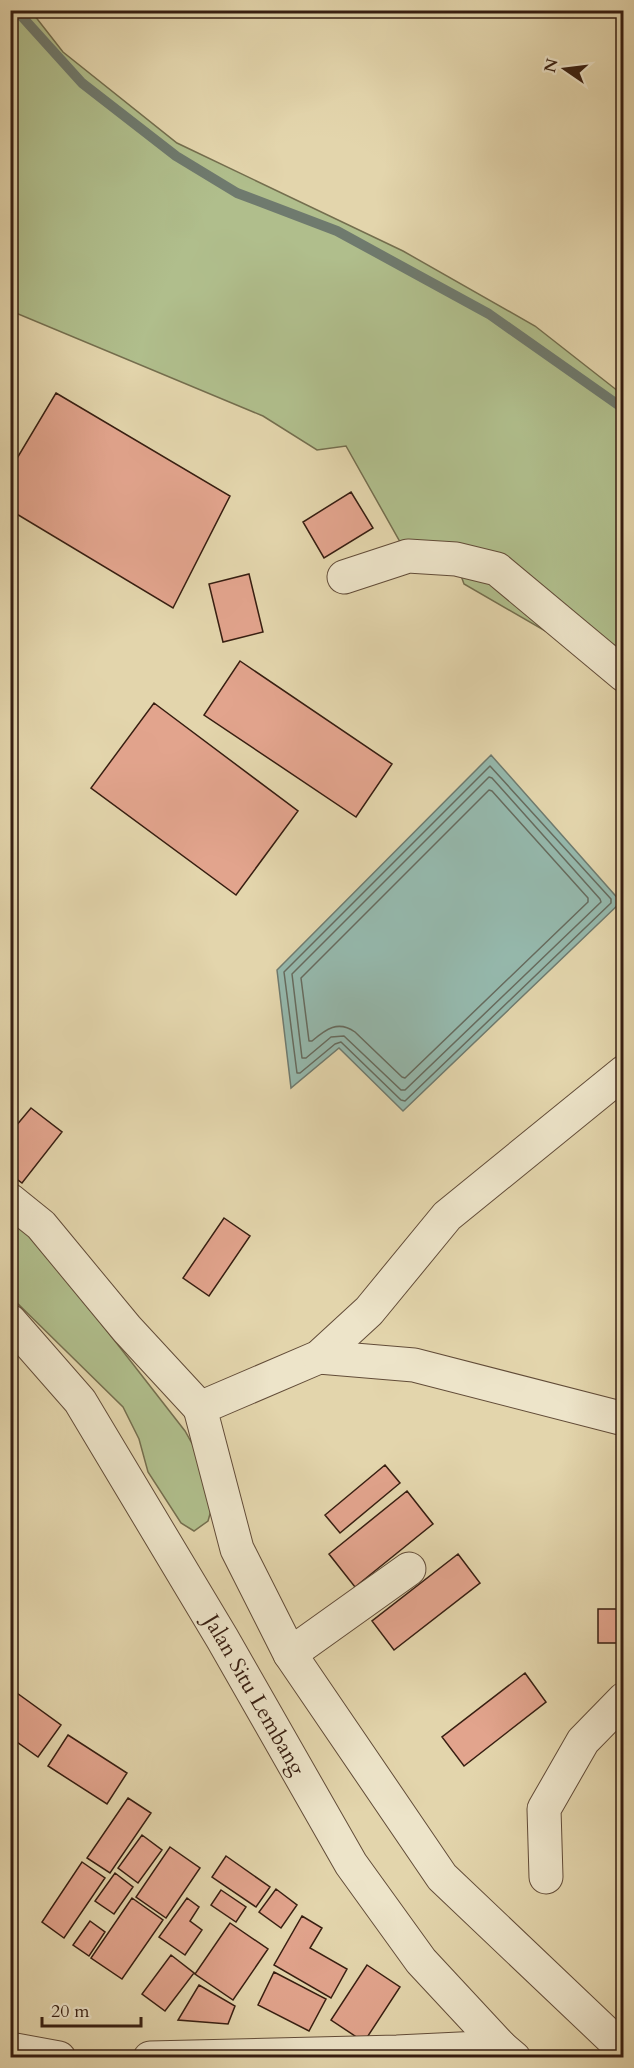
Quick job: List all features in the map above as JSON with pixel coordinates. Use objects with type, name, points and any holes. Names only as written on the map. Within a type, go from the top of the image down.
[{"type":"street","points":[[344,577],[408,556],[456,559],[497,569],[624,675]]},
{"type":"street","points":[[200,1408],[319,1357],[369,1311],[447,1216],[624,1072]]},
{"type":"street","points":[[10,1200],[41,1226],[127,1329],[200,1408],[237,1549],[290,1654],[442,1877],[624,2050]]},
{"type":"street","name":"Jalan Situ Lembang","points":[[10,1321],[80,1401],[222,1638],[351,1864],[421,1961],[508,2052]]},
{"type":"street","points":[[319,1357],[414,1365],[624,1419]]},
{"type":"street","points":[[290,1654],[410,1569]]},
{"type":"street","points":[[546,1877],[544,1809],[583,1741],[624,1699]]},
{"type":"street","points":[[10,2049],[59,2058]]},
{"type":"street","points":[[150,2058],[397,2052],[508,2052]]},
{"type":"green space","points":[[10,11],[31,11],[63,52],[177,143],[403,251],[535,326],[623,395],[623,676],[464,584],[455,559],[408,556],[346,446],[317,450],[263,416],[11,311]]},
{"type":"green space","points":[[10,1217],[34,1237],[185,1431],[199,1456],[214,1500],[208,1521],[194,1531],[181,1523],[148,1472],[139,1439],[123,1407],[11,1297]]},
{"type":"water","points":[[491,755],[621,902],[403,1111],[339,1048],[291,1088],[277,970]]},
{"type":"building","points":[[56,393],[230,496],[173,608],[10,510],[10,470]]},
{"type":"building","points":[[351,492],[373,528],[324,558],[303,522]]},
{"type":"building","points":[[249,574],[263,632],[223,642],[209,584]]},
{"type":"building","points":[[240,661],[392,764],[356,817],[204,715]]},
{"type":"building","points":[[154,703],[298,811],[236,895],[91,788]]},
{"type":"building","points":[[31,1108],[62,1132],[22,1183],[10,1174],[10,1133]]},
{"type":"building","points":[[224,1218],[250,1236],[209,1296],[183,1278]]},
{"type":"building","points":[[385,1465],[400,1483],[340,1533],[325,1515]]},
{"type":"building","points":[[407,1491],[433,1524],[355,1587],[329,1554]]},
{"type":"building","points":[[458,1554],[480,1583],[394,1650],[372,1621]]},
{"type":"building","points":[[598,1609],[624,1609],[624,1643],[598,1643]]},
{"type":"building","points":[[525,1673],[546,1702],[464,1766],[442,1737]]},
{"type":"building","points":[[10,1688],[61,1725],[38,1757],[10,1737]]},
{"type":"building","points":[[68,1735],[127,1773],[107,1804],[48,1766]]},
{"type":"building","points":[[128,1798],[151,1813],[110,1873],[87,1858]]},
{"type":"building","points":[[142,1835],[162,1850],[138,1883],[118,1868]]},
{"type":"building","points":[[170,1847],[200,1868],[166,1918],[136,1897]]},
{"type":"building","points":[[226,1856],[270,1887],[256,1907],[212,1877]]},
{"type":"building","points":[[82,1862],[105,1878],[64,1938],[42,1922]]},
{"type":"building","points":[[115,1873],[133,1887],[114,1914],[95,1901]]},
{"type":"building","points":[[276,1889],[297,1905],[281,1928],[259,1912]]},
{"type":"building","points":[[221,1890],[246,1907],[236,1922],[211,1905]]},
{"type":"building","points":[[132,1898],[163,1920],[122,1979],[91,1958]]},
{"type":"building","points":[[187,1898],[199,1907],[190,1921],[202,1930],[185,1955],[159,1937]]},
{"type":"building","points":[[302,1916],[322,1928],[310,1948],[347,1969],[331,1998],[274,1965]]},
{"type":"building","points":[[90,1921],[105,1932],[89,1956],[73,1945]]},
{"type":"building","points":[[230,1923],[268,1949],[233,2000],[195,1974]]},
{"type":"building","points":[[171,1955],[194,1973],[165,2011],[142,1994]]},
{"type":"building","points":[[367,1965],[400,1987],[364,2042],[331,2020]]},
{"type":"building","points":[[274,1972],[326,1999],[309,2031],[258,2005]]},
{"type":"building","points":[[199,1985],[235,2006],[228,2024],[178,2020]]},
{"type":"waterway","points":[[16,10],[82,83],[176,156],[237,193],[337,231],[489,314],[624,409]]}]
